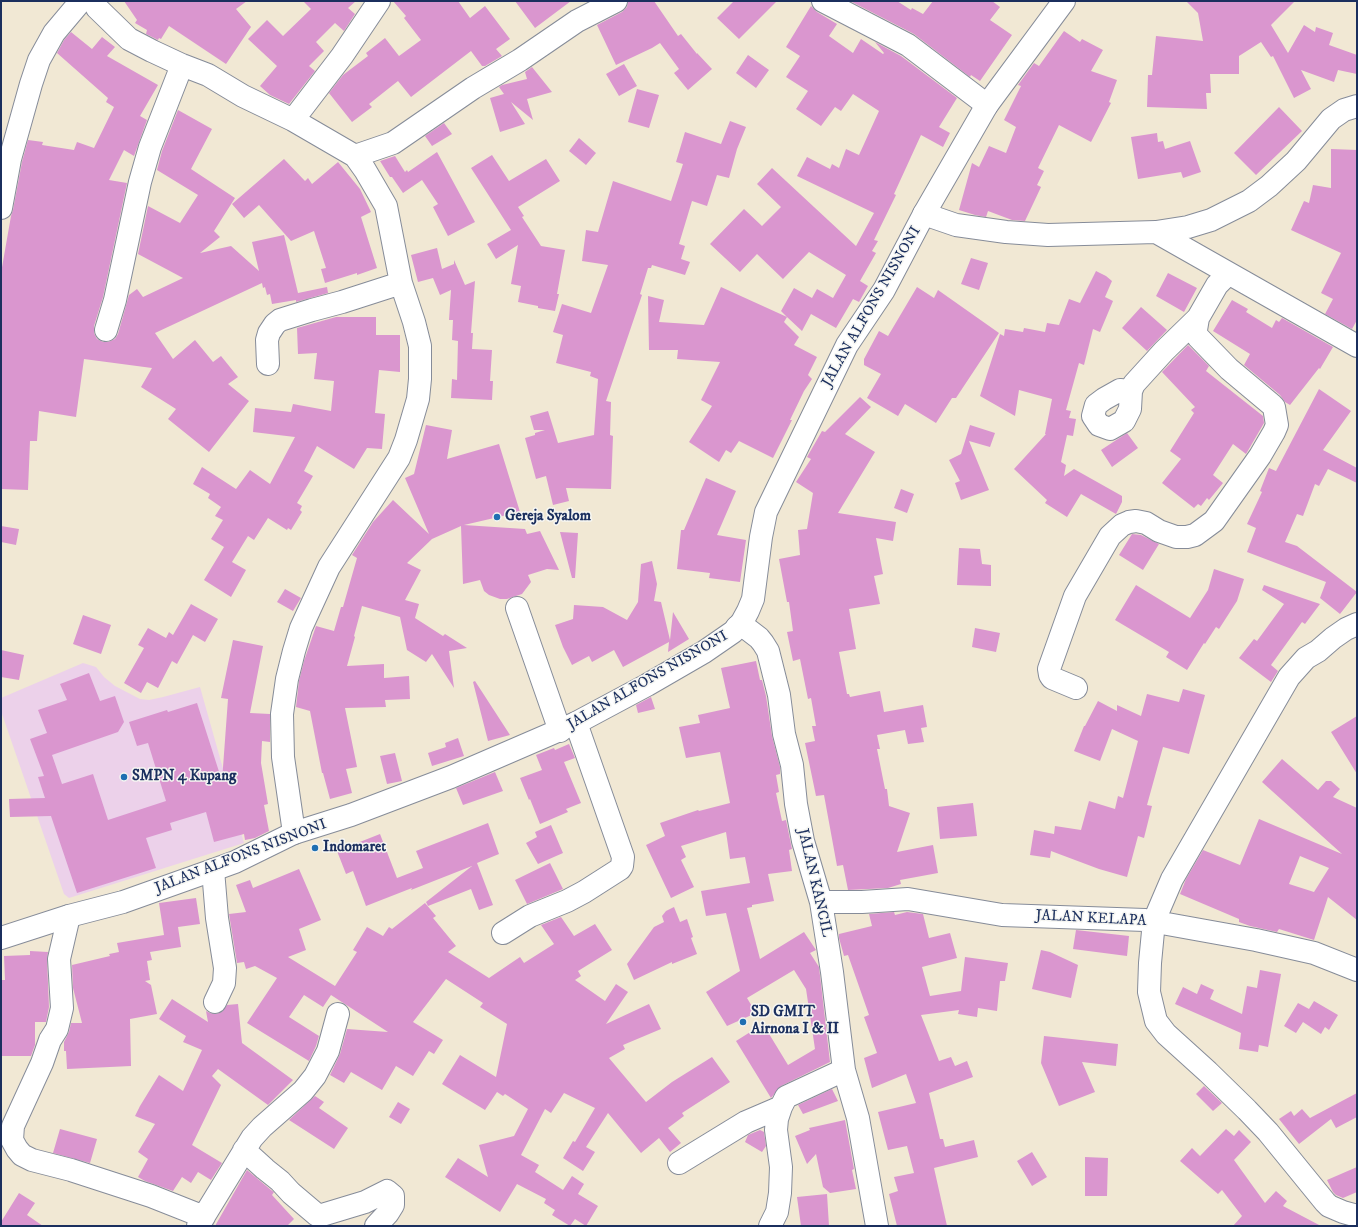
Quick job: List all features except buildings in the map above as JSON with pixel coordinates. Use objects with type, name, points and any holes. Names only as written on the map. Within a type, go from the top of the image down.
[{"type":"street","points":[[1,208],[10,159],[39,60],[54,33],[81,1]]},
{"type":"street","points":[[94,1],[97,8],[129,38],[152,51],[208,75],[243,96],[293,120],[355,156],[386,206],[401,283],[420,346],[420,379],[418,399],[399,458],[329,567],[301,628],[294,651],[286,686],[282,714],[283,757],[294,833]]},
{"type":"street","points":[[293,120],[346,51],[379,1]]},
{"type":"street","points":[[355,156],[394,143],[473,88],[520,60],[577,21],[616,1]]},
{"type":"street","points":[[823,1],[908,45],[987,105]]},
{"type":"street","name":"JALAN ALFONS NISNONI","points":[[1,938],[69,916],[123,902],[213,870],[235,862],[294,833],[351,815],[451,778],[568,727],[647,685],[726,638],[737,627],[748,611],[752,599],[766,512],[847,345],[884,290],[924,214],[987,105],[1064,1]]},
{"type":"street","points":[[106,330],[115,300],[140,182],[150,147],[182,65]]},
{"type":"street","points":[[924,214],[956,225],[1013,233],[1069,236],[1156,232],[1188,227],[1211,220],[1249,201],[1269,186],[1296,161],[1331,119],[1344,110],[1357,106]]},
{"type":"street","points":[[1156,232],[1357,346]]},
{"type":"street","points":[[1131,391],[1134,384],[1159,356],[1198,318],[1217,285],[1228,274]]},
{"type":"street","points":[[268,364],[267,340],[269,333],[275,324],[280,320],[401,283]]},
{"type":"street","points":[[1076,688],[1052,678],[1049,669],[1075,596],[1110,536],[1122,525],[1136,521],[1146,523],[1159,531],[1176,537],[1195,535],[1214,521],[1260,456],[1277,425],[1274,407],[1229,369],[1198,337],[1196,330],[1198,318]]},
{"type":"street","points":[[503,933],[530,916],[567,901],[584,892],[620,869],[622,866],[623,857],[517,608]]},
{"type":"street","points":[[1357,624],[1346,629],[1318,651],[1306,658],[1289,677],[1172,879],[1154,921],[1149,992],[1156,1021],[1166,1034],[1208,1072],[1268,1132],[1329,1206],[1357,1216]]},
{"type":"street","name":"JALAN KANCIL","points":[[737,627],[746,628],[753,633],[759,638],[768,651],[779,695],[784,734],[792,765],[796,804],[803,841],[821,902],[832,972],[844,1070],[858,1118],[877,1226]]},
{"type":"street","points":[[213,870],[217,918],[225,968],[224,983],[215,1002]]},
{"type":"street","name":"JALAN KELAPA","points":[[821,902],[862,902],[908,899],[1002,915],[1154,921],[1256,940],[1314,953],[1357,970]]},
{"type":"street","points":[[69,916],[59,959],[62,1008],[57,1029],[50,1040],[42,1063],[13,1126],[12,1140],[17,1149],[22,1155],[32,1160],[71,1170],[151,1196],[201,1221],[252,1138],[262,1127],[303,1092],[315,1076],[328,1051],[338,1014]]},
{"type":"street","points":[[770,1226],[777,1212],[780,1193],[781,1167],[776,1130],[777,1119],[781,1107],[786,1097],[844,1070]]},
{"type":"street","points":[[679,1163],[746,1122],[781,1107]]},
{"type":"street","points":[[244,1150],[317,1215],[322,1215],[365,1202],[387,1190],[393,1196],[393,1205],[376,1226]]},
{"type":"shaded area","name":"SMPN 4 Kupang","points":[[83,663],[96,667],[104,677],[115,686],[140,699],[149,700],[200,687],[244,843],[69,898],[64,894],[1,711],[1,698]]},
{"type":"place","name":"Gereja Syalom","points":[[497,517]]},
{"type":"place","name":"SMPN 4 Kupang","points":[[124,777]]},
{"type":"place","name":"Indomaret","points":[[315,848]]},
{"type":"place","name":"SD GMIT Airnona I & II","points":[[743,1022]]}]
